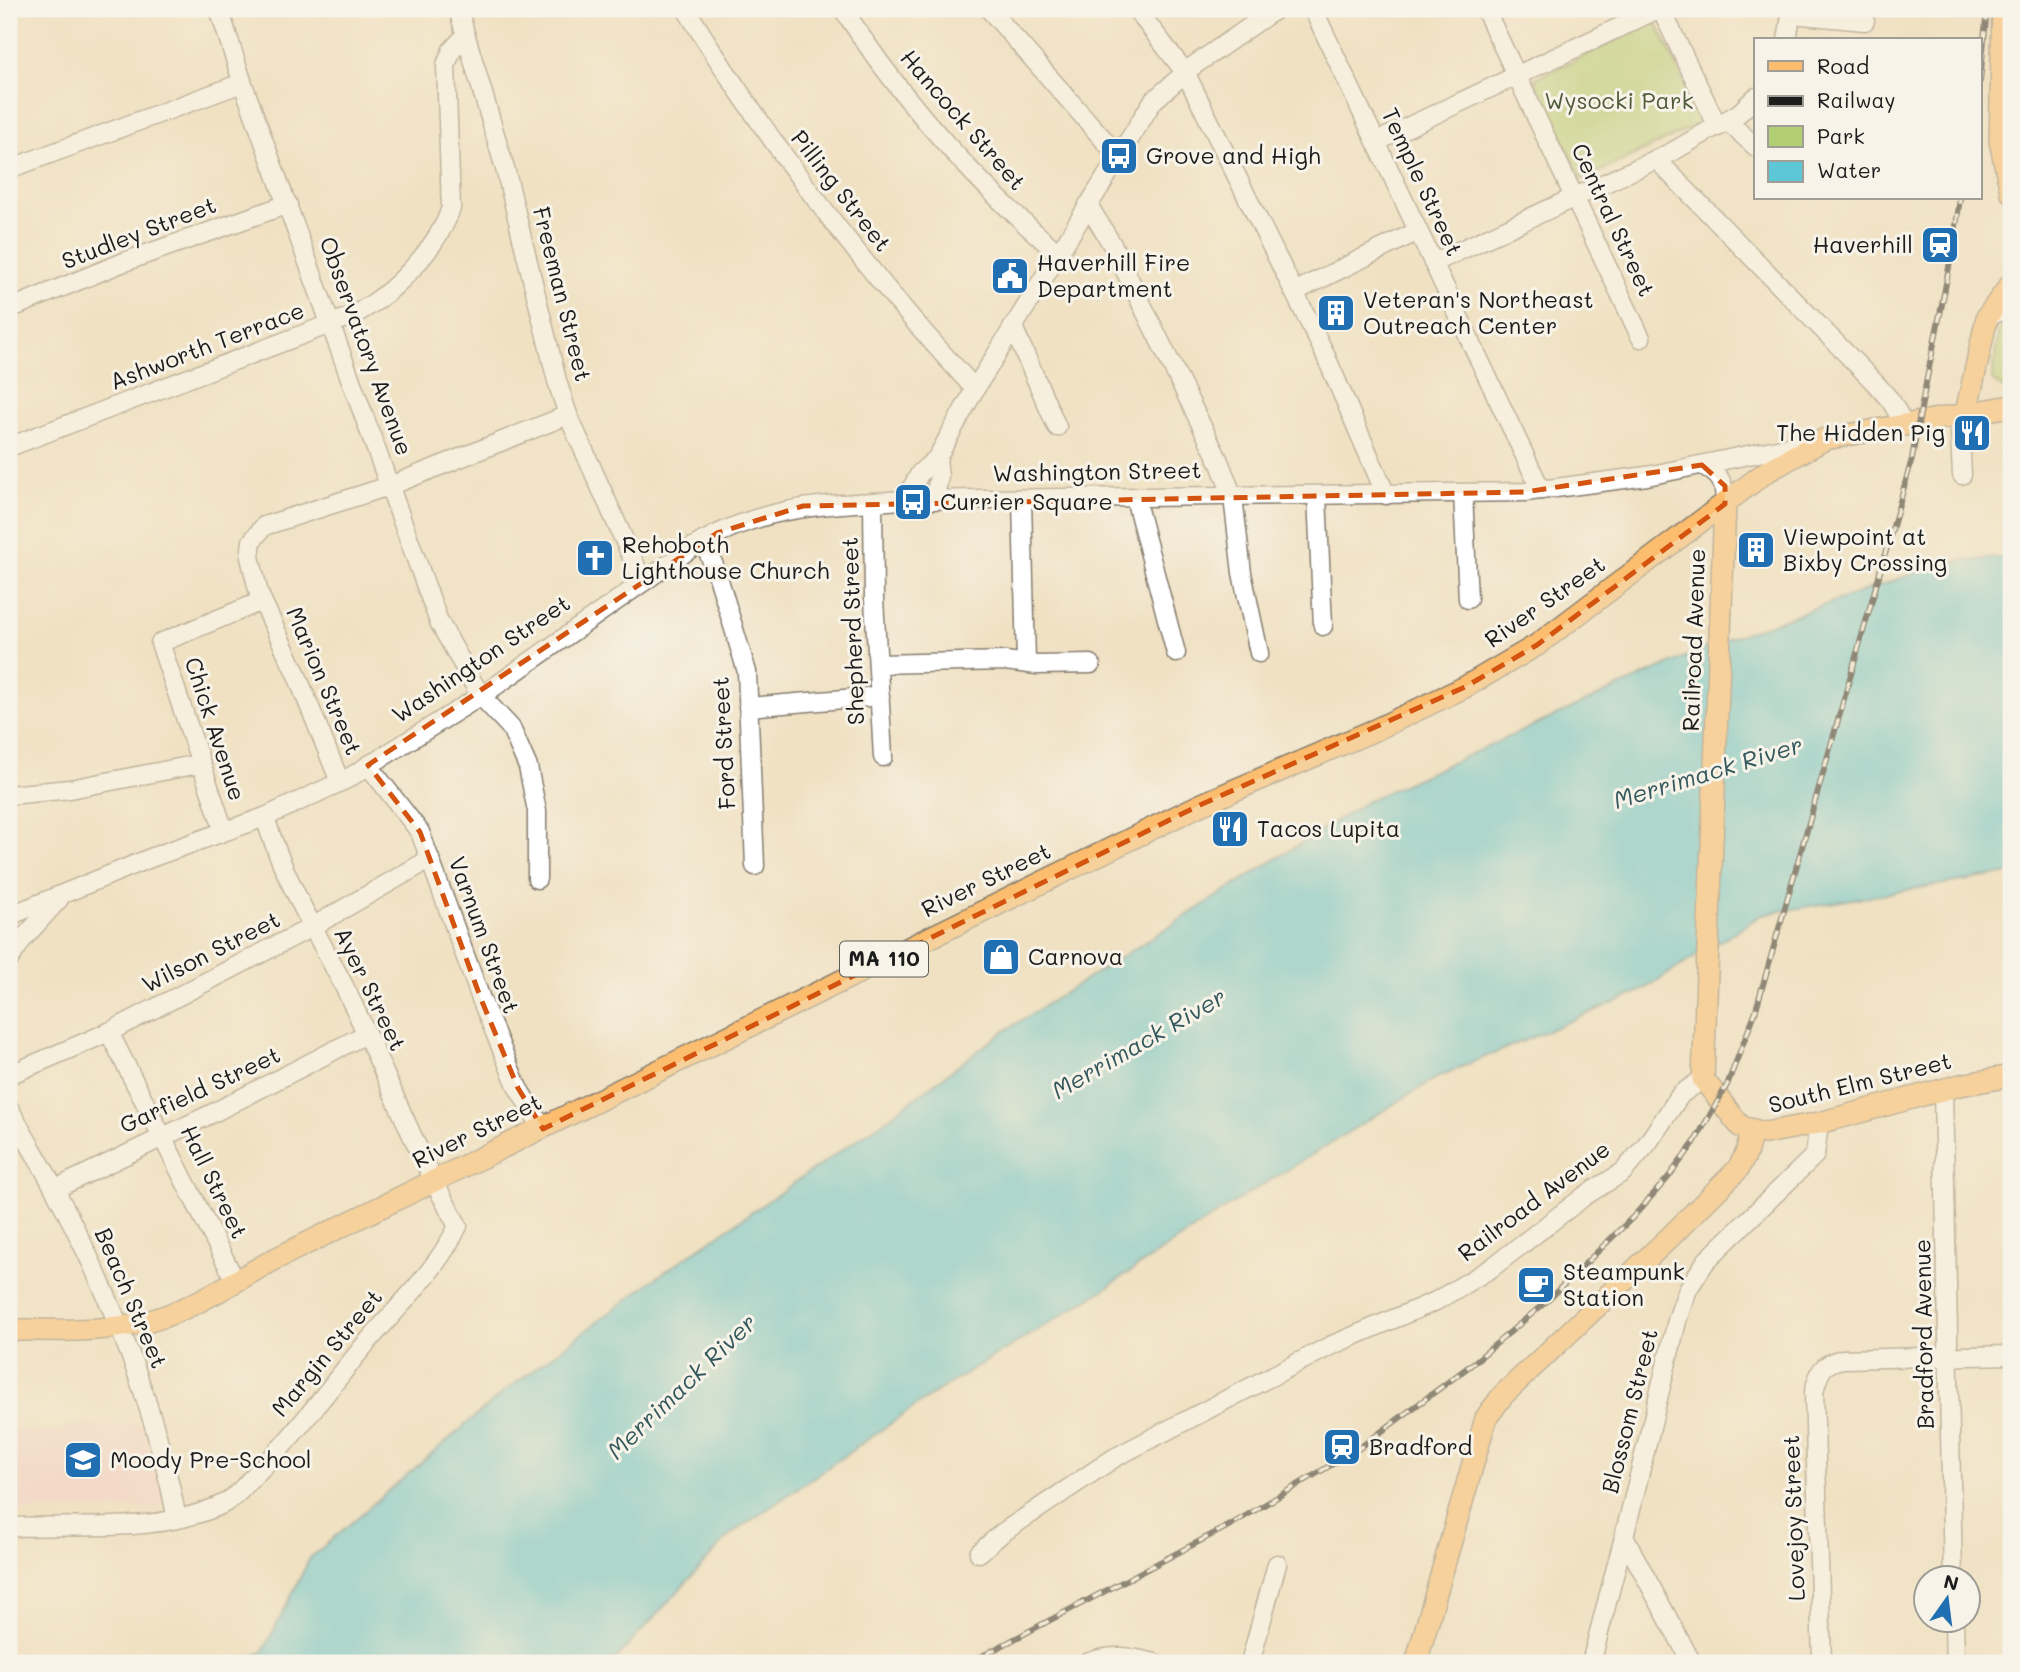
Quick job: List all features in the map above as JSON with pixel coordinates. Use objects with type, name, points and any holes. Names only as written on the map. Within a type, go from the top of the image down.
[{"type":"main road","points":[[2003,9],[2008,40],[2000,141],[2011,191]]},
{"type":"main road","points":[[1963,414],[1987,317],[2011,284]]},
{"type":"main road","name":"Washington Street","points":[[1725,504],[1787,459],[1825,439],[2011,406]]},
{"type":"main road","name":"River Street","points":[[9,1330],[139,1324],[182,1307],[1200,805],[1455,692],[1537,645],[1725,504]]},
{"type":"main road","name":"Railroad Avenue","points":[[1704,1072],[1725,504]]},
{"type":"main road","points":[[1678,538],[1704,540],[1723,552]]},
{"type":"main road","name":"South Elm Street","points":[[1704,1072],[1741,1127],[1752,1132],[1772,1133],[1943,1090],[2011,1076]]},
{"type":"main road","points":[[1416,1663],[1486,1418],[1503,1395],[1738,1169],[1746,1154],[1752,1132]]},
{"type":"street","name":"Observatory Avenue","points":[[219,9],[242,83],[439,622],[480,695],[511,729],[528,767],[537,811],[537,879]]},
{"type":"street","name":"Freeman Street","points":[[458,9],[510,184],[557,381],[568,415],[643,582]]},
{"type":"street","name":"Pilling Street","points":[[686,9],[766,134],[878,278],[975,389]]},
{"type":"street","name":"Hancock Street","points":[[843,9],[891,79],[924,119],[977,178],[1058,253]]},
{"type":"street","points":[[989,9],[1118,156]]},
{"type":"street","points":[[1136,9],[1185,72],[1345,396],[1386,495]]},
{"type":"street","name":"Temple Street","points":[[1313,9],[1541,490]]},
{"type":"street","name":"Central Street","points":[[1485,9],[1576,196],[1641,338]]},
{"type":"street","points":[[1376,142],[1659,9],[1722,124],[1754,146]]},
{"type":"street","points":[[905,500],[920,472],[937,458],[975,389],[1153,101],[1185,72],[1269,11]]},
{"type":"street","points":[[1787,38],[1792,11],[1865,21]]},
{"type":"street","name":"Ashworth Terrace","points":[[9,447],[365,309],[422,256],[444,230],[451,208],[452,174],[446,65],[452,50],[465,36]]},
{"type":"street","points":[[9,169],[242,83]]},
{"type":"street","points":[[1433,263],[1656,159],[1722,124],[1754,99]]},
{"type":"street","points":[[1656,159],[1876,384],[1891,401],[1905,424]]},
{"type":"street","name":"Studley Street","points":[[9,309],[124,262],[288,204]]},
{"type":"street","points":[[1088,205],[1113,246],[1219,461],[1233,497],[1242,573],[1259,653]]},
{"type":"street","points":[[1294,292],[1418,232]]},
{"type":"street","points":[[1987,317],[2011,307]]},
{"type":"street","points":[[1013,327],[1057,427]]},
{"type":"street","points":[[1962,475],[1963,414]]},
{"type":"street","name":"Marion Street","points":[[340,782],[296,673],[262,601],[250,558],[252,541],[264,526],[391,485],[568,415]]},
{"type":"street","name":"Washington Street","points":[[9,916],[265,817],[340,782],[480,695],[703,541],[764,514],[785,509],[905,500],[1463,494],[1541,490],[1647,476],[1825,439]]},
{"type":"street","points":[[934,500],[939,477],[937,458]]},
{"type":"street","points":[[1702,465],[1717,474],[1725,486],[1725,504]]},
{"type":"street","points":[[1463,494],[1468,599]]},
{"type":"street","points":[[1317,496],[1322,626]]},
{"type":"street","points":[[1135,498],[1176,653]]},
{"type":"street","points":[[1022,499],[1026,662]]},
{"type":"street","name":"Shepherd Street","points":[[873,502],[883,757]]},
{"type":"street","name":"Ford Street","points":[[703,541],[716,570],[742,655],[748,707],[755,866]]},
{"type":"street","name":"Chick Avenue","points":[[224,831],[199,764],[160,642],[262,601]]},
{"type":"street","points":[[878,664],[1091,664]]},
{"type":"street","points":[[748,707],[880,696]]},
{"type":"street","points":[[9,795],[70,789],[199,764]]},
{"type":"street","name":"Varnum Street","points":[[368,765],[420,832],[481,999],[518,1088],[543,1129]]},
{"type":"street","name":"Ayer Street","points":[[265,817],[289,881],[345,988],[364,1035],[414,1136],[433,1182]]},
{"type":"street","name":"Wilson Street","points":[[9,1075],[109,1032],[312,927],[430,859]]},
{"type":"street","points":[[9,960],[61,897]]},
{"type":"street","name":"Hall Street","points":[[109,1032],[235,1280]]},
{"type":"street","name":"Garfield Street","points":[[55,1189],[163,1134],[251,1094],[364,1035]]},
{"type":"street","name":"Railroad Avenue","points":[[979,1553],[1002,1533],[1115,1458],[1330,1346],[1436,1301],[1490,1269],[1586,1195],[1623,1172],[1647,1144],[1681,1094],[1704,1072]]},
{"type":"street","name":"Bradford Avenue","points":[[1943,1090],[1953,1564]]},
{"type":"street","name":"Beach Street","points":[[9,1108],[55,1189],[138,1374],[165,1462],[177,1518]]},
{"type":"street","name":"Blossom Street","points":[[1591,1663],[1678,1317],[1688,1289],[1706,1261],[1815,1155],[1819,1122]]},
{"type":"street","name":"Margin Street","points":[[9,1527],[131,1525],[177,1518],[227,1503],[305,1421],[449,1245],[458,1226],[433,1182]]},
{"type":"street","points":[[1948,1356],[2011,1355]]},
{"type":"street","name":"Lovejoy Street","points":[[1822,1663],[1814,1391],[1819,1371],[1828,1362],[1843,1359],[1948,1356]]},
{"type":"street","points":[[1624,1536],[1692,1663]]},
{"type":"street","points":[[1250,1663],[1277,1564]]},
{"type":"street","points":[[1954,1634],[1955,1663]]},
{"type":"street","points":[[1087,1663],[1104,1657],[1120,1656],[1154,1663]]},
{"type":"highlighted area","points":[[1702,465],[1725,486],[1725,504],[1537,645],[1465,687],[1200,805],[543,1129],[518,1088],[481,999],[420,832],[368,765],[717,533],[803,506],[1525,492]]},
{"type":"shaded area","name":"Moody Pre-School","points":[[141,1424],[163,1489],[165,1501],[162,1505],[154,1508],[15,1511],[12,1431],[64,1431],[64,1427]]},
{"type":"green space","name":"Wysocki Park","points":[[1656,22],[1703,122],[1582,180],[1534,79]]},
{"type":"green space","points":[[2011,320],[2011,389],[2005,390],[1992,380],[1999,327]]},
{"type":"water","name":"Merrimack River","points":[[2011,557],[2011,873],[1763,914],[1641,991],[1438,1077],[1230,1205],[1103,1290],[939,1390],[730,1535],[612,1663],[229,1663],[263,1652],[310,1558],[504,1392],[653,1280],[887,1119],[1003,1032],[1369,800],[1719,642],[1946,562]]},
{"type":"railway","points":[[1982,60],[1987,9]]},
{"type":"railway","points":[[969,1663],[1232,1524],[1358,1449],[1471,1365],[1547,1301],[1632,1218],[1667,1179],[1694,1143],[1727,1085],[1755,1013],[1912,459],[1960,200]]},
{"type":"place","name":"Grove and High","points":[[1119,156]]},
{"type":"place","name":"Haverhill","points":[[1940,245]]},
{"type":"place","name":"Haverhill Fire Department","points":[[1010,276]]},
{"type":"place","name":"Veteran's Northeast Outreach Center","points":[[1336,313]]},
{"type":"place","name":"The Hidden Pig","points":[[1972,433]]},
{"type":"place","name":"Currier Square","points":[[913,502]]},
{"type":"place","name":"Viewpoint at Bixby Crossing","points":[[1756,550]]},
{"type":"place","name":"Rehoboth Lighthouse Church","points":[[595,558]]},
{"type":"place","name":"Tacos Lupita","points":[[1230,829]]},
{"type":"place","name":"Carnova","points":[[1001,957]]},
{"type":"place","name":"Steampunk Station","points":[[1536,1285]]},
{"type":"place","name":"Bradford","points":[[1342,1447]]},
{"type":"place","name":"Moody Pre-School","points":[[83,1460]]}]
